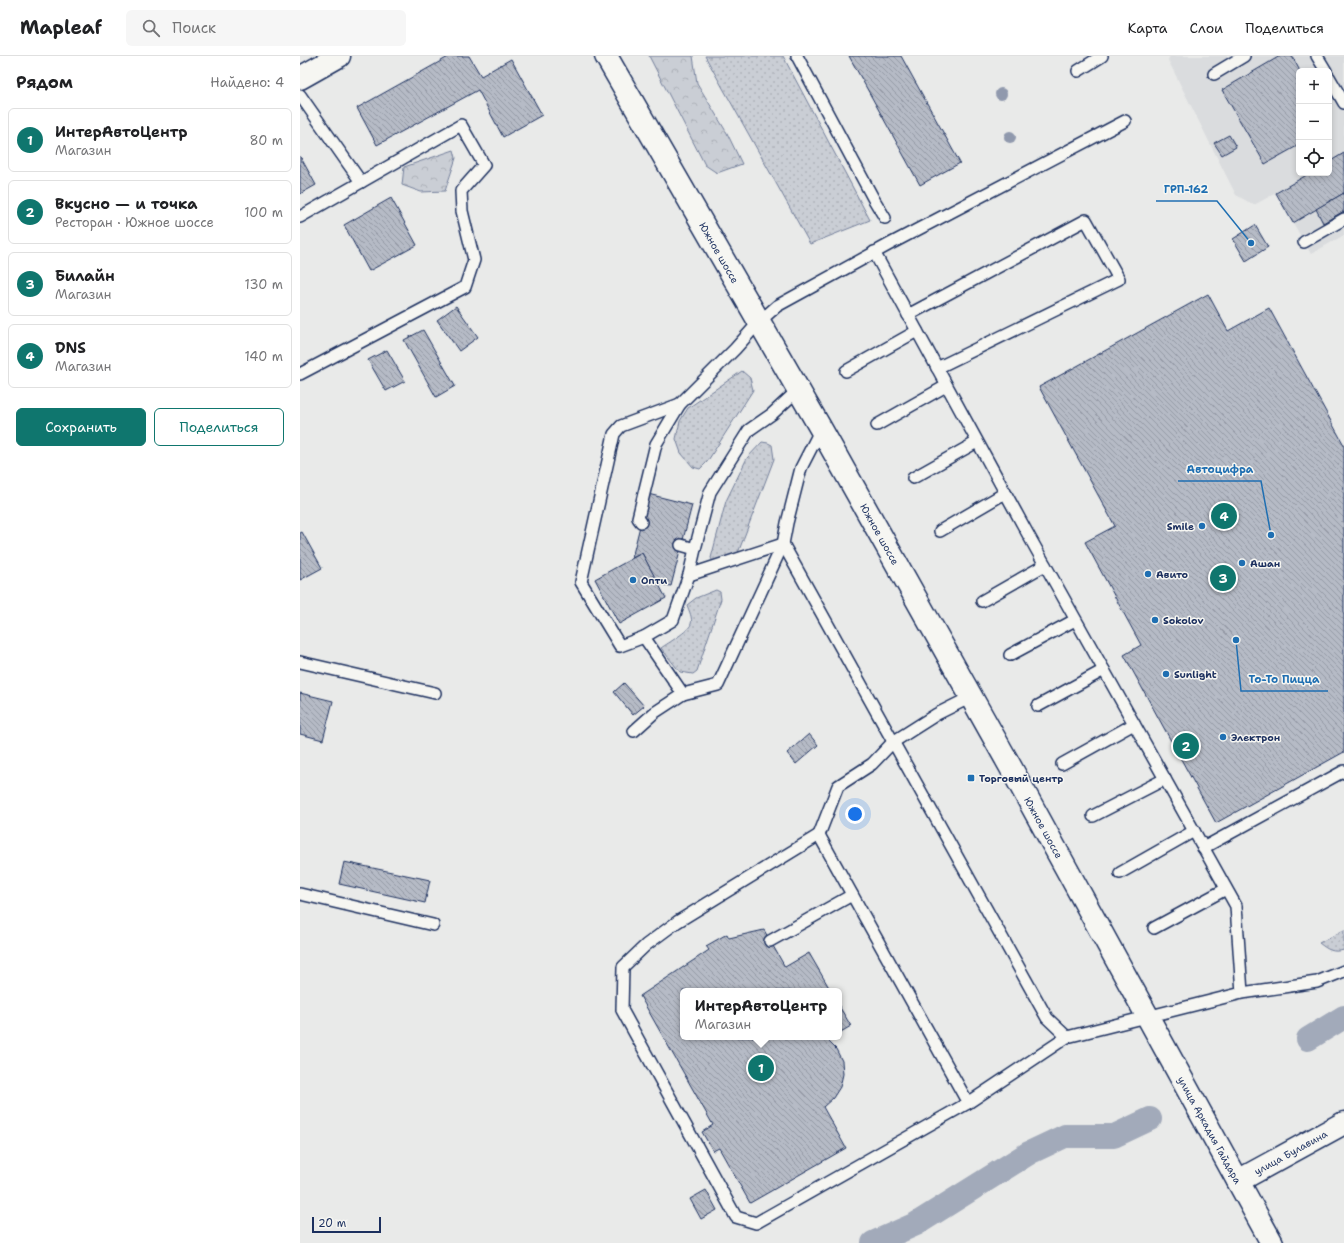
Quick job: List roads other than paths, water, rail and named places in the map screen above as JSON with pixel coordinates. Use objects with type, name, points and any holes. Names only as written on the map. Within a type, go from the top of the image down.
[{"type":"main road","points":[[300,78],[339,56]]},
{"type":"main road","name":"Южное шоссе","points":[[606,56],[821,429],[1147,1016]]},
{"type":"main road","name":"улица Аркадия Гайдара","points":[[1147,1016],[1272,1243]]},
{"type":"main road","name":"улица Булавина","points":[[1238,1181],[1344,1124]]},
{"type":"lane","points":[[797,56],[885,218]]},
{"type":"lane","points":[[1078,71],[1102,56]]},
{"type":"lane","points":[[1214,74],[1244,56]]},
{"type":"lane","points":[[1317,56],[1324,68]]},
{"type":"lane","points":[[1332,82],[1344,103]]},
{"type":"lane","points":[[300,95],[361,182]]},
{"type":"lane","points":[[641,522],[638,518],[656,444],[680,404],[735,349],[759,322],[777,306],[874,252],[1125,122]]},
{"type":"lane","points":[[300,217],[461,125],[484,165],[461,191],[462,211],[474,260],[465,287],[300,374]]},
{"type":"lane","points":[[1304,242],[1344,219]]},
{"type":"lane","points":[[908,315],[1086,220],[1119,279],[937,368]]},
{"type":"lane","points":[[874,252],[1075,620],[1236,906],[1242,993]]},
{"type":"lane","points":[[846,371],[917,331]]},
{"type":"lane","points":[[877,424],[946,386]]},
{"type":"lane","points":[[680,404],[621,426],[614,434],[581,582],[620,646],[644,637],[673,620],[689,575],[710,492],[749,430],[772,414],[798,390]]},
{"type":"lane","points":[[634,731],[654,713],[683,694],[718,685],[783,544],[801,468],[821,429]]},
{"type":"lane","points":[[913,478],[977,442]]},
{"type":"lane","points":[[940,531],[1005,493]]},
{"type":"lane","points":[[689,575],[783,544]]},
{"type":"lane","points":[[783,544],[1047,1018],[1067,1036]]},
{"type":"lane","points":[[681,545],[695,549]]},
{"type":"lane","points":[[982,601],[1045,565]]},
{"type":"lane","points":[[1010,655],[1075,620]]},
{"type":"lane","points":[[644,637],[683,694]]},
{"type":"lane","points":[[300,662],[435,692]]},
{"type":"lane","points":[[1038,706],[1104,670]]},
{"type":"lane","points":[[971,697],[937,714],[893,742],[872,764],[838,786],[819,835],[677,922],[646,945],[623,967],[622,1010],[736,1217],[756,1223],[968,1103],[1067,1036],[1242,993],[1317,982],[1344,971]]},
{"type":"lane","points":[[1062,764],[1134,724]]},
{"type":"lane","points":[[1203,848],[1344,771]]},
{"type":"lane","points":[[1093,816],[1165,779]]},
{"type":"lane","points":[[1120,873],[1194,831]]},
{"type":"lane","points":[[819,835],[968,1103]]},
{"type":"lane","points":[[1154,928],[1226,889]]},
{"type":"lane","points":[[300,894],[433,925]]},
{"type":"lane","points":[[770,941],[852,895]]},
{"type":"waterway","points":[[1308,1039],[1344,1017]]},
{"type":"waterway","points":[[873,1243],[916,1224],[1029,1153],[1065,1136],[1114,1136],[1150,1119]]},
{"type":"place","name":"ГРП-162","points":[[1251,243]]},
{"type":"place","name":"DNS","points":[[1224,516]]},
{"type":"place","name":"Smile","points":[[1202,526]]},
{"type":"place","name":"Автоцифра","points":[[1271,535]]},
{"type":"place","name":"Ашан","points":[[1242,563]]},
{"type":"place","name":"Авито","points":[[1148,574]]},
{"type":"place","name":"Билайн","points":[[1223,578]]},
{"type":"place","name":"Опти","points":[[633,580]]},
{"type":"place","name":"Sokolov","points":[[1155,620]]},
{"type":"place","name":"То-То Пицца","points":[[1236,640]]},
{"type":"place","name":"Sunlight","points":[[1166,674]]},
{"type":"place","name":"Электрон","points":[[1223,737]]},
{"type":"place","name":"Вкусно — и точка","points":[[1186,746]]},
{"type":"place","name":"Торговый центр","points":[[971,778]]},
{"type":"place","name":"ИнтерАвтоЦентр","points":[[761,1068]]}]
